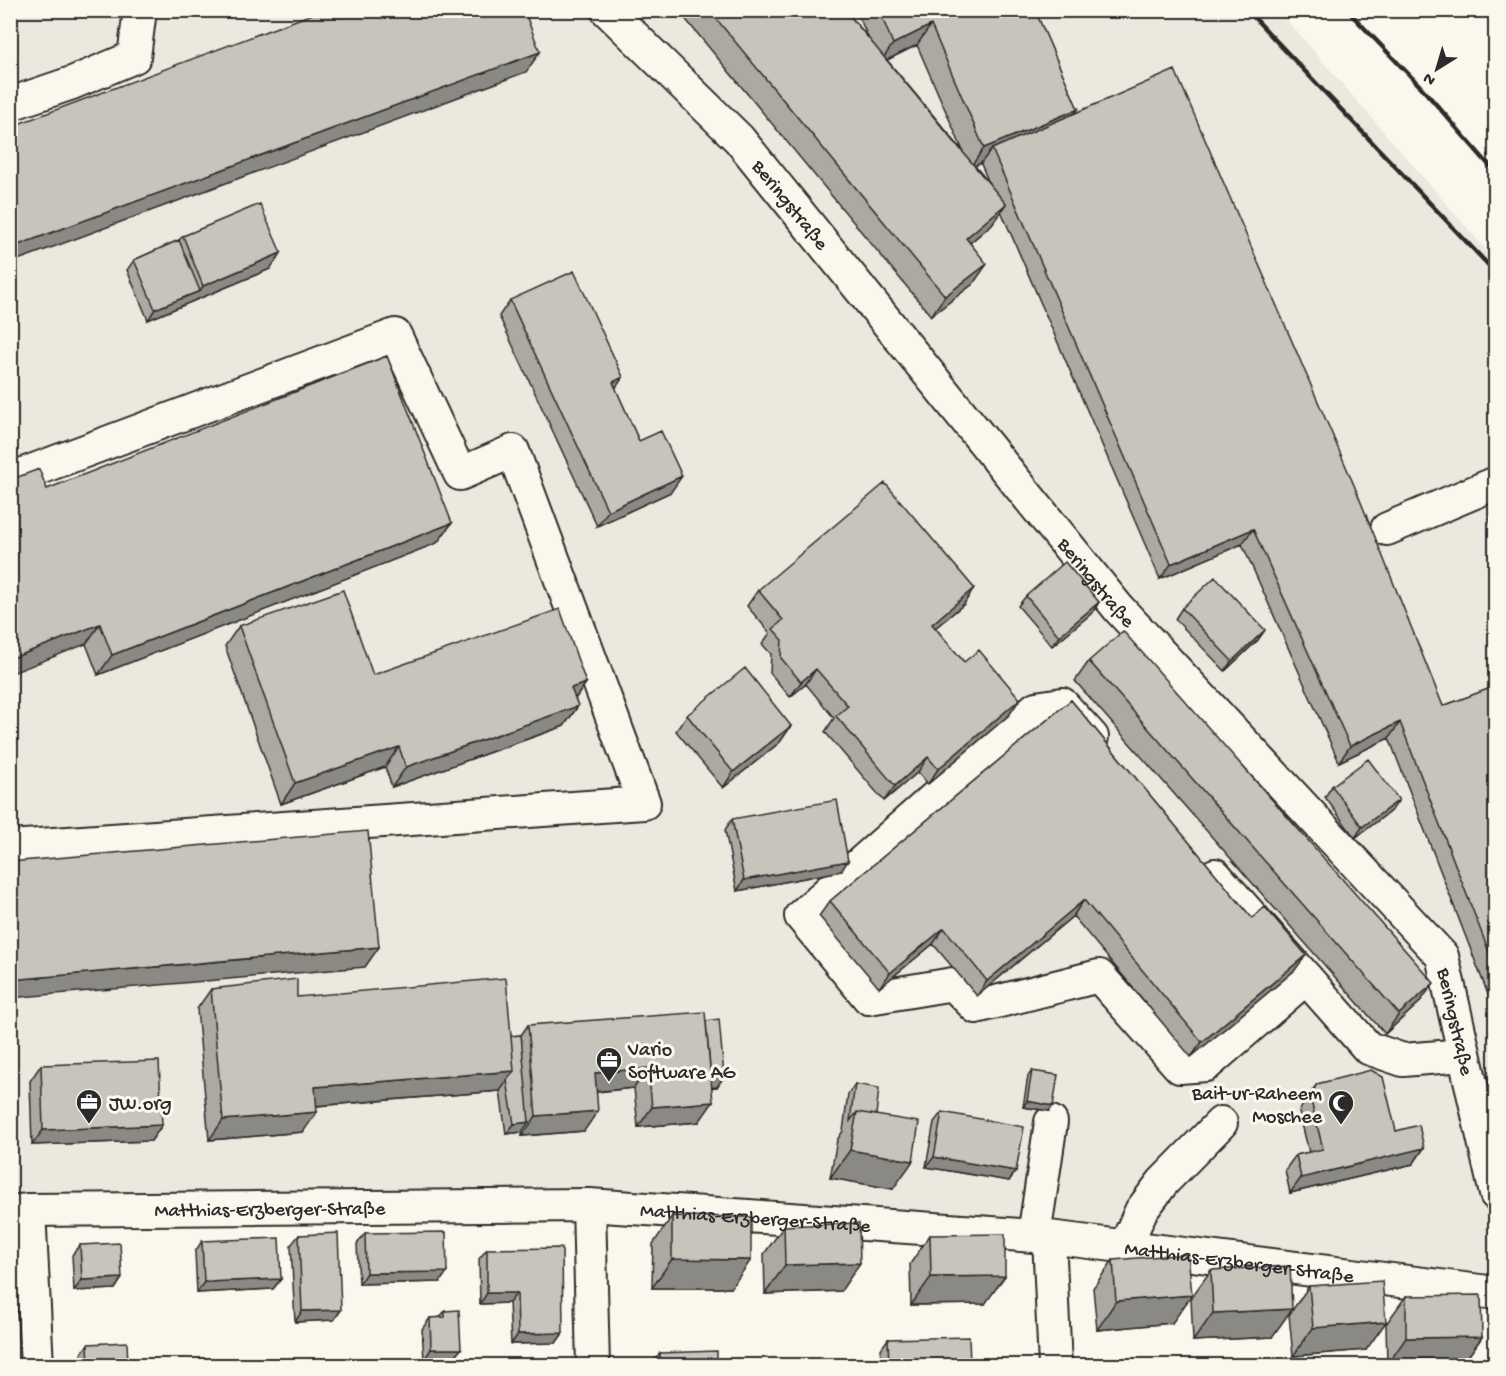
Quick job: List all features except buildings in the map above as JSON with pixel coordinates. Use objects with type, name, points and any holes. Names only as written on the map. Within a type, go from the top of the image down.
[{"type":"street","points":[[10,104],[72,83],[134,57],[140,10]]},
{"type":"street","name":"Beringstraße","points":[[607,10],[739,139],[1119,609],[1442,956],[1496,1194]]},
{"type":"street","points":[[10,478],[395,335],[460,474],[513,451],[644,803],[10,846]]},
{"type":"street","points":[[1387,529],[1496,483]]},
{"type":"street","points":[[1109,757],[1062,704],[1036,708],[801,916],[869,998],[953,984],[976,1007],[1099,976],[1180,1067],[1206,1065],[1306,978]]},
{"type":"street","points":[[1196,854],[1368,1048],[1403,1060],[1464,1055]]},
{"type":"street","points":[[1051,1122],[1041,1237],[1055,1365]]},
{"type":"street","points":[[1125,1247],[1141,1211],[1163,1182],[1221,1123]]},
{"type":"street","points":[[589,1205],[593,1365]]},
{"type":"street","name":"Matthias-Erzberger-Straße","points":[[20,1211],[589,1205],[1041,1237],[1496,1293]]},
{"type":"street","points":[[20,1211],[37,1365]]},
{"type":"shaded area","points":[[10,11],[1279,11],[1495,260],[1495,1293],[589,1205],[11,1211]]},
{"type":"railway","points":[[1247,10],[1496,273]]},
{"type":"railway","points":[[1347,10],[1420,86],[1496,173]]},
{"type":"place","name":"Vario Software AG","points":[[609,1083]]},
{"type":"place","name":"JW.org","points":[[89,1125]]},
{"type":"place","name":"Bait-ur-Raheem Moschee","points":[[1341,1126]]}]
